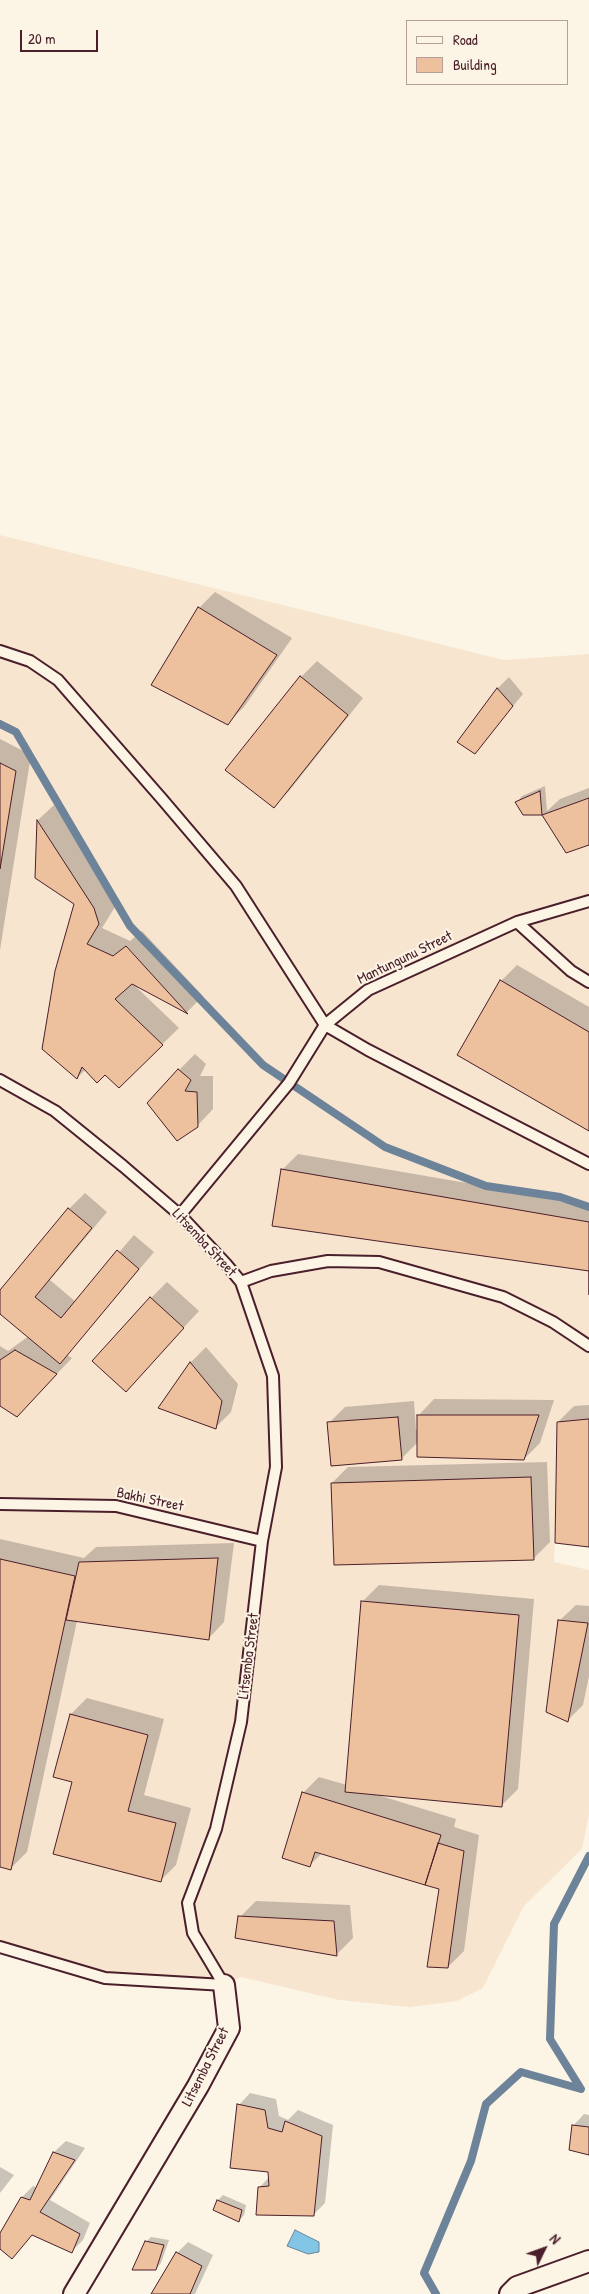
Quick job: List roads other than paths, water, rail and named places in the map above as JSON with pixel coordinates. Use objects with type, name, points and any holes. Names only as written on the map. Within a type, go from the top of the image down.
[{"type":"street","name":"Litsemba Street","points":[[74,2294],[198,2086],[229,2028],[224,1985]]},
{"type":"street","points":[[510,2294],[517,2287],[589,2261]]},
{"type":"lane","points":[[0,651],[30,660],[58,680],[162,799],[236,886],[325,1025],[368,1050],[589,1164]]},
{"type":"lane","name":"Mantungunu Street","points":[[180,1215],[289,1083],[325,1025],[368,990],[517,922],[589,901]]},
{"type":"lane","points":[[517,922],[571,971],[589,982]]},
{"type":"lane","name":"Litsemba Street","points":[[0,1080],[56,1112],[180,1215],[241,1282],[272,1376],[276,1467],[262,1542],[241,1722],[216,1829],[188,1903],[193,1933],[224,1985]]},
{"type":"lane","points":[[241,1282],[271,1271],[328,1261],[379,1262],[503,1297],[553,1322],[589,1346]]},
{"type":"lane","name":"Bakhi Street","points":[[0,1504],[116,1506],[262,1542]]},
{"type":"lane","points":[[0,1947],[105,1978],[224,1985]]},
{"type":"water","points":[[295,2230],[319,2242],[319,2252],[308,2254],[287,2246]]},
{"type":"waterway","points":[[0,724],[16,732],[130,926],[263,1065],[385,1147],[486,1186],[560,1197],[589,1207]]},
{"type":"waterway","points":[[436,2294],[424,2273],[471,2161],[486,2104],[521,2072],[581,2089],[550,2039],[554,1924],[589,1856]]}]
